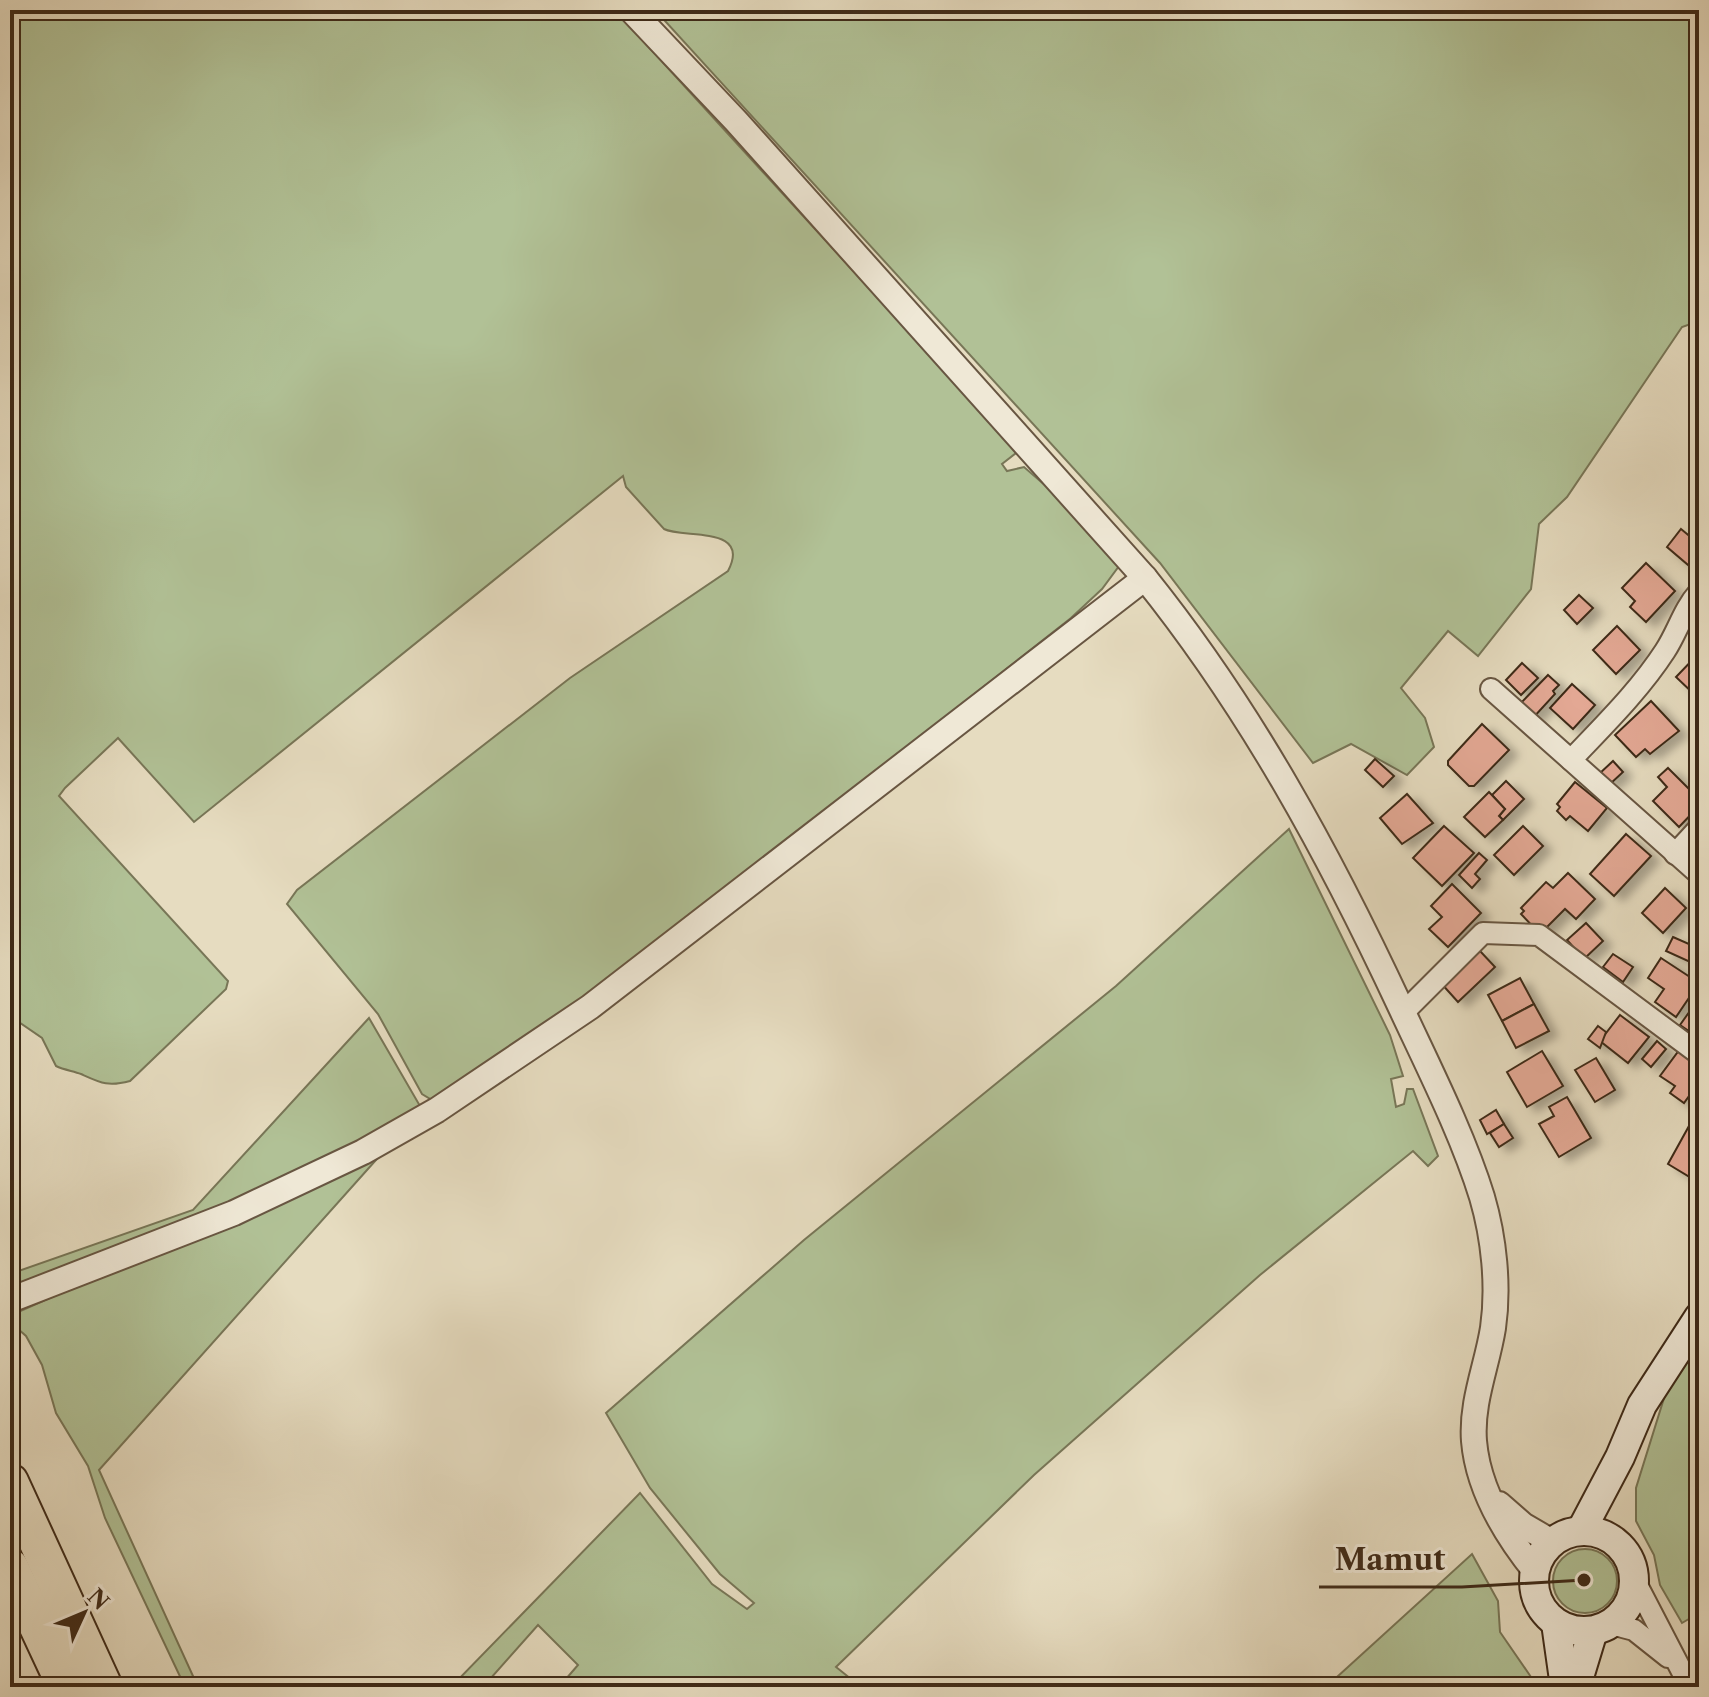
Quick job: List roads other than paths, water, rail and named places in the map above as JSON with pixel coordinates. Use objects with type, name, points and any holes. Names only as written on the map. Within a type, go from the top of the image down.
[{"type":"highway","points":[[10,1482],[104,1687]]},
{"type":"highway","points":[[10,1567],[66,1687]]},
{"type":"main road","points":[[1565,1687],[1556,1623],[1539,1600],[1535,1571],[1539,1554],[1552,1542],[1582,1529],[1620,1457],[1642,1405],[1699,1317]]},
{"type":"main road","points":[[1612,1538],[1620,1457]]},
{"type":"main road","points":[[1556,1623],[1575,1631],[1602,1627],[1625,1612],[1635,1581],[1628,1558],[1612,1538],[1582,1529]]},
{"type":"main road","points":[[1576,1687],[1602,1627]]},
{"type":"street","points":[[631,10],[895,297],[1145,578],[1201,648],[1284,777],[1352,904],[1403,1013],[1482,1197],[1493,1256],[1495,1308],[1481,1374],[1474,1441],[1488,1494],[1509,1536],[1535,1571]]},
{"type":"street","points":[[11,1300],[234,1213],[363,1152],[437,1110],[590,1007],[1145,578]]},
{"type":"street","points":[[1571,760],[1638,688],[1667,648],[1684,609],[1699,592]]},
{"type":"street","points":[[1491,689],[1699,874]]},
{"type":"street","points":[[1675,854],[1699,828]]},
{"type":"street","points":[[1403,1013],[1483,933],[1539,935],[1699,1054]]},
{"type":"street","points":[[1488,1494],[1523,1525],[1552,1542]]},
{"type":"street","points":[[1635,1581],[1687,1680]]},
{"type":"street","points":[[1602,1627],[1634,1630],[1654,1642],[1687,1680]]},
{"type":"place","name":"Mamut","points":[[1584,1580]]}]
